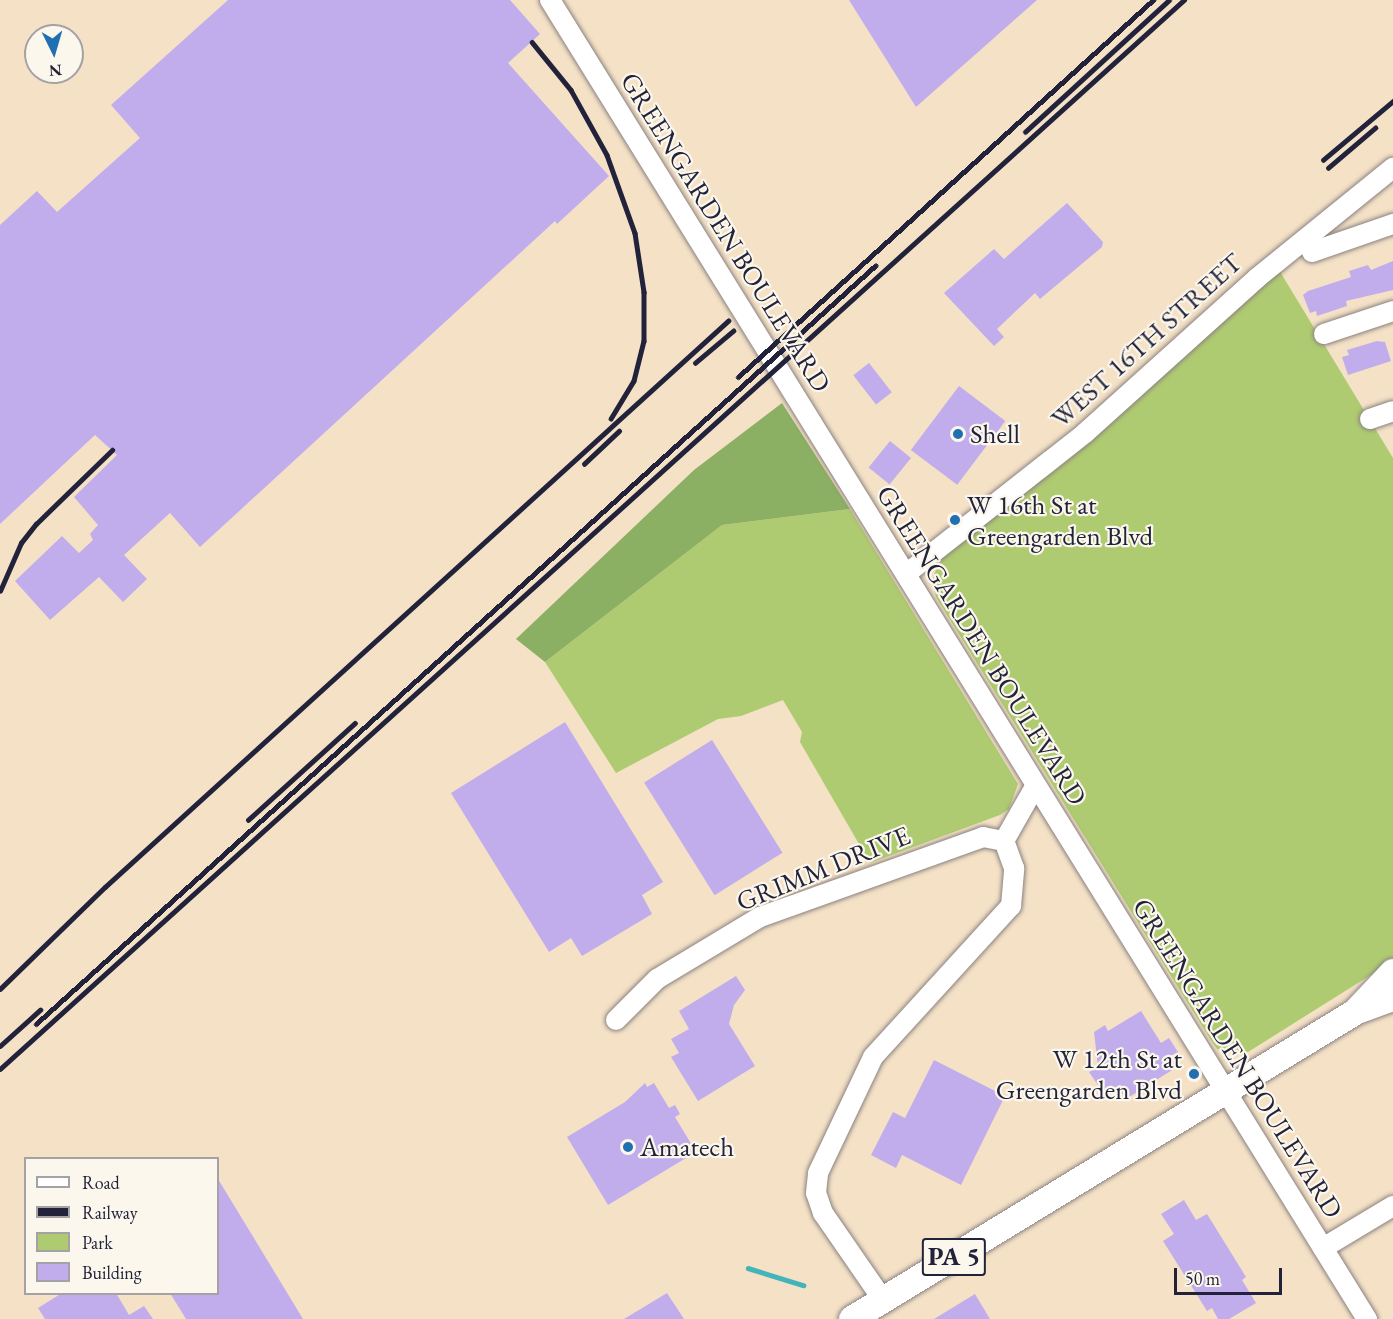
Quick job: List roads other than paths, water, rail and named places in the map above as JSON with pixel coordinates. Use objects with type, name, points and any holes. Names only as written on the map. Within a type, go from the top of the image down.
[{"type":"main road","name":"PA 5","points":[[1357,1011],[1393,972]]},
{"type":"main road","name":"PA 5","points":[[852,1319],[1357,1011],[1393,998]]},
{"type":"street","name":"GREENGARDEN BOULEVARD","points":[[550,0],[1367,1319]]},
{"type":"street","name":"WEST 16TH STREET","points":[[906,574],[1099,421],[1257,278],[1393,168]]},
{"type":"street","points":[[1312,252],[1393,224]]},
{"type":"street","points":[[1324,334],[1393,311]]},
{"type":"street","points":[[1370,420],[1393,411]]},
{"type":"street","points":[[883,1300],[819,1204],[818,1173],[873,1057],[1011,906],[1014,868],[1004,841],[1036,785]]},
{"type":"street","name":"GRIMM DRIVE","points":[[616,1020],[657,979],[760,917],[983,837],[1004,841]]},
{"type":"street","points":[[1323,1248],[1393,1206]]},
{"type":"waterway","points":[[748,1268],[803,1285]]},
{"type":"railway","points":[[738,377],[1153,0]]},
{"type":"railway","points":[[1025,132],[1169,0]]},
{"type":"railway","points":[[0,1069],[1184,0]]},
{"type":"railway","points":[[532,42],[571,90],[607,155],[635,233],[644,292],[644,341],[634,381],[611,419]]},
{"type":"railway","points":[[1323,160],[1393,101]]},
{"type":"railway","points":[[1328,168],[1375,128]]},
{"type":"railway","points":[[36,1024],[875,266]]},
{"type":"railway","points":[[0,989],[105,887],[728,321]]},
{"type":"railway","points":[[695,363],[733,331]]},
{"type":"railway","points":[[584,464],[619,431]]},
{"type":"railway","points":[[0,591],[21,543],[36,524],[112,450]]},
{"type":"railway","points":[[248,820],[355,723]]},
{"type":"railway","points":[[0,1046],[40,1010]]},
{"type":"place","name":"Shell","points":[[958,434]]},
{"type":"place","name":"W 16th St at Greengarden Blvd","points":[[955,520]]},
{"type":"place","name":"W 12th St at Greengarden Blvd","points":[[1194,1074]]},
{"type":"place","name":"Amatech","points":[[628,1147]]}]
